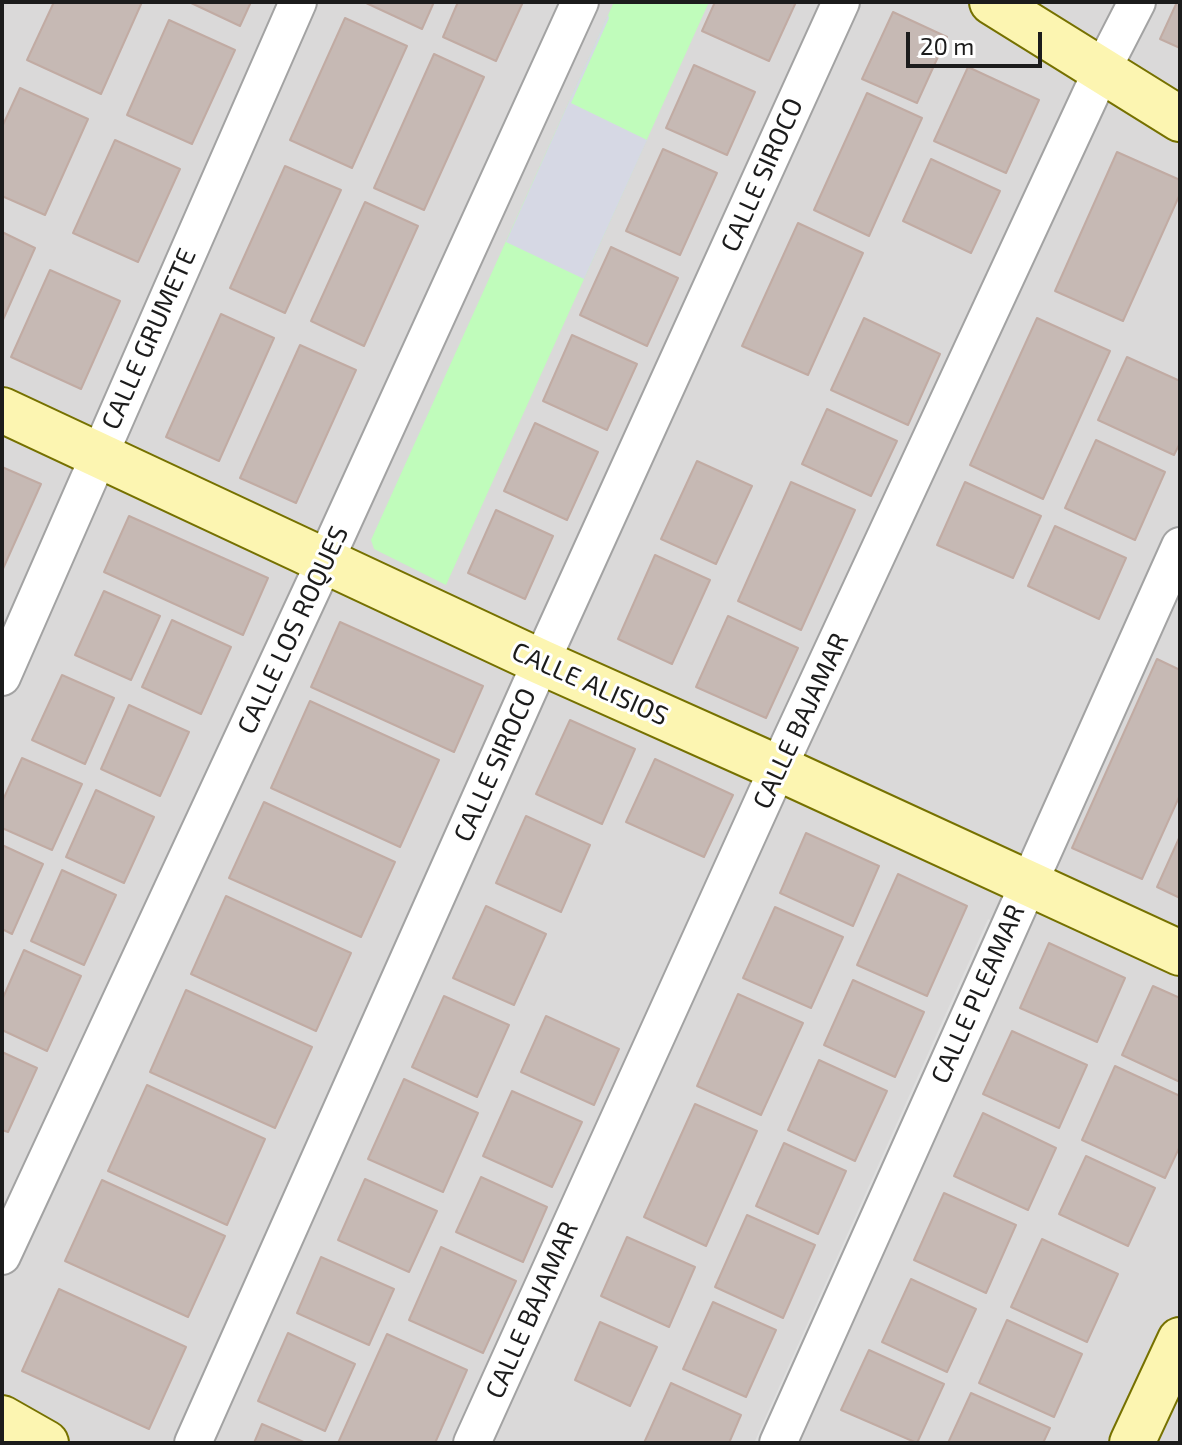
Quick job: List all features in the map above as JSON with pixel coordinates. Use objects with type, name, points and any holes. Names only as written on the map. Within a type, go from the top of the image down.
[{"type":"street","name":"CALLE GRUMETE","points":[[2,677],[298,2]]},
{"type":"street","name":"CALLE LOS ROQUES","points":[[2,1256],[325,561],[580,2]]},
{"type":"street","name":"CALLE SIROCO","points":[[193,1443],[541,662],[841,2]]},
{"type":"street","points":[[992,2],[1180,119]]},
{"type":"street","name":"CALLE BAJAMAR","points":[[472,1443],[778,768],[1102,70],[1137,2]]},
{"type":"street","name":"CALLE ALISIOS","points":[[2,410],[541,662],[1180,953]]},
{"type":"street","name":"CALLE PLEAMAR","points":[[778,1443],[1180,546]]},
{"type":"street","points":[[1132,1443],[1180,1340]]},
{"type":"street","points":[[2,1418],[46,1443]]},
{"type":"shaded area","points":[[2,2],[1180,2],[1180,1443],[2,1443]]},
{"type":"shaded area","points":[[608,15],[571,103],[647,140],[584,279],[506,242]]},
{"type":"shaded area","points":[[988,919],[1001,925],[768,1443],[754,1443]]},
{"type":"green space","points":[[614,2],[709,2],[446,585],[374,549],[371,540]]},
{"type":"building","points":[[54,2],[142,2],[101,94],[27,60]]},
{"type":"building","points":[[189,2],[251,2],[240,26]]},
{"type":"building","points":[[364,2],[434,2],[422,29]]},
{"type":"building","points":[[458,2],[523,2],[496,61],[443,37]]},
{"type":"building","points":[[715,2],[796,2],[769,61],[702,31]]},
{"type":"building","points":[[1177,2],[1180,2],[1180,48],[1160,39]]},
{"type":"building","points":[[893,12],[947,37],[917,103],[862,79]]},
{"type":"building","points":[[345,18],[407,46],[352,168],[290,140]]},
{"type":"building","points":[[169,20],[235,50],[192,144],[127,115]]},
{"type":"building","points":[[434,54],[484,77],[424,210],[374,188]]},
{"type":"building","points":[[694,65],[755,92],[727,155],[666,128]]},
{"type":"building","points":[[968,67],[1039,100],[1006,173],[934,141]]},
{"type":"building","points":[[20,88],[88,119],[45,215],[2,196],[2,127]]},
{"type":"building","points":[[867,93],[922,118],[869,236],[814,210]]},
{"type":"building","points":[[115,140],[180,169],[138,262],[73,233]]},
{"type":"building","points":[[663,149],[717,173],[680,255],[626,231]]},
{"type":"building","points":[[1117,152],[1180,180],[1180,194],[1123,321],[1055,291]]},
{"type":"building","points":[[931,159],[1000,191],[971,253],[903,221]]},
{"type":"building","points":[[285,166],[341,190],[285,313],[230,288]]},
{"type":"building","points":[[365,202],[418,226],[364,346],[311,321]]},
{"type":"building","points":[[798,223],[863,253],[808,375],[742,346]]},
{"type":"building","points":[[2,232],[35,248],[2,322]]},
{"type":"building","points":[[611,247],[678,278],[647,346],[580,315]]},
{"type":"building","points":[[50,270],[120,301],[81,389],[11,357]]},
{"type":"building","points":[[221,314],[274,338],[219,461],[166,437]]},
{"type":"building","points":[[864,318],[940,354],[908,425],[831,390]]},
{"type":"building","points":[[1037,318],[1110,351],[1043,499],[970,465]]},
{"type":"building","points":[[572,335],[637,364],[607,430],[543,401]]},
{"type":"building","points":[[300,345],[356,370],[296,503],[240,478]]},
{"type":"building","points":[[1127,357],[1180,381],[1180,443],[1174,455],[1098,420]]},
{"type":"building","points":[[827,409],[897,441],[871,496],[802,464]]},
{"type":"building","points":[[535,423],[598,452],[567,520],[504,491]]},
{"type":"building","points":[[1096,440],[1165,472],[1135,540],[1065,508]]},
{"type":"building","points":[[697,461],[752,486],[716,564],[661,539]]},
{"type":"building","points":[[2,467],[41,484],[2,571]]},
{"type":"building","points":[[791,482],[855,510],[801,630],[738,601]]},
{"type":"building","points":[[965,482],[1041,516],[1013,578],[937,545]]},
{"type":"building","points":[[496,510],[553,536],[525,599],[468,573]]},
{"type":"building","points":[[129,516],[268,578],[243,635],[104,572]]},
{"type":"building","points":[[1055,526],[1126,558],[1099,619],[1028,586]]},
{"type":"building","points":[[655,555],[710,580],[672,664],[618,639]]},
{"type":"building","points":[[104,591],[160,616],[131,680],[75,655]]},
{"type":"building","points":[[728,616],[798,648],[766,718],[696,687]]},
{"type":"building","points":[[172,620],[231,647],[201,714],[142,687]]},
{"type":"building","points":[[340,622],[483,686],[454,752],[311,687]]},
{"type":"building","points":[[1157,659],[1180,670],[1180,795],[1142,879],[1072,848]]},
{"type":"building","points":[[62,675],[114,698],[85,764],[32,740]]},
{"type":"building","points":[[310,701],[439,760],[400,847],[271,788]]},
{"type":"building","points":[[129,705],[189,732],[160,796],[101,769]]},
{"type":"building","points":[[570,720],[635,749],[602,824],[536,794]]},
{"type":"building","points":[[22,758],[82,784],[52,850],[2,828],[2,802]]},
{"type":"building","points":[[655,759],[733,795],[704,857],[626,822]]},
{"type":"building","points":[[96,790],[154,817],[124,883],[66,857]]},
{"type":"building","points":[[264,802],[395,862],[361,937],[229,878]]},
{"type":"building","points":[[526,816],[590,845],[561,912],[496,883]]},
{"type":"building","points":[[806,833],[879,866],[853,926],[780,893]]},
{"type":"building","points":[[1180,836],[1180,898],[1157,887]]},
{"type":"building","points":[[2,845],[43,864],[12,934],[2,929]]},
{"type":"building","points":[[62,870],[116,895],[84,965],[31,941]]},
{"type":"building","points":[[898,874],[967,906],[927,996],[857,965]]},
{"type":"building","points":[[226,896],[351,953],[316,1031],[191,974]]},
{"type":"building","points":[[486,906],[546,934],[514,1005],[453,978]]},
{"type":"building","points":[[775,907],[843,937],[811,1008],[743,978]]},
{"type":"building","points":[[1049,943],[1125,978],[1097,1042],[1020,1008]]},
{"type":"building","points":[[24,950],[81,976],[47,1051],[2,1030],[2,1000]]},
{"type":"building","points":[[853,980],[924,1012],[895,1077],[824,1045]]},
{"type":"building","points":[[1153,986],[1180,998],[1180,1082],[1122,1055]]},
{"type":"building","points":[[186,990],[312,1047],[275,1128],[150,1072]]},
{"type":"building","points":[[738,994],[803,1023],[761,1115],[697,1086]]},
{"type":"building","points":[[444,996],[509,1025],[477,1097],[412,1067]]},
{"type":"building","points":[[546,1016],[619,1049],[594,1105],[521,1072]]},
{"type":"building","points":[[1012,1031],[1087,1065],[1059,1128],[983,1094]]},
{"type":"building","points":[[2,1052],[37,1068],[8,1132],[2,1130]]},
{"type":"building","points":[[819,1060],[887,1091],[855,1161],[788,1130]]},
{"type":"building","points":[[1115,1066],[1180,1096],[1180,1146],[1165,1178],[1082,1140]]},
{"type":"building","points":[[404,1079],[478,1113],[443,1192],[368,1159]]},
{"type":"building","points":[[147,1085],[265,1139],[227,1225],[108,1171]]},
{"type":"building","points":[[512,1091],[582,1122],[552,1187],[483,1156]]},
{"type":"building","points":[[695,1104],[757,1131],[706,1246],[644,1217]]},
{"type":"building","points":[[983,1113],[1056,1148],[1028,1210],[954,1176]]},
{"type":"building","points":[[784,1143],[846,1171],[818,1234],[756,1206]]},
{"type":"building","points":[[1086,1156],[1155,1188],[1128,1246],[1059,1214]]},
{"type":"building","points":[[481,1177],[547,1207],[523,1262],[456,1232]]},
{"type":"building","points":[[365,1179],[437,1211],[409,1272],[338,1240]]},
{"type":"building","points":[[102,1180],[225,1236],[188,1317],[65,1261]]},
{"type":"building","points":[[944,1193],[1016,1225],[986,1293],[914,1260]]},
{"type":"building","points":[[747,1215],[815,1245],[783,1318],[715,1287]]},
{"type":"building","points":[[627,1237],[695,1267],[669,1327],[601,1296]]},
{"type":"building","points":[[1042,1239],[1118,1274],[1087,1342],[1011,1307]]},
{"type":"building","points":[[441,1247],[516,1281],[483,1353],[409,1320]]},
{"type":"building","points":[[321,1257],[394,1289],[369,1345],[297,1313]]},
{"type":"building","points":[[911,1279],[976,1309],[947,1372],[882,1342]]},
{"type":"building","points":[[59,1289],[186,1347],[149,1429],[22,1371]]},
{"type":"building","points":[[713,1302],[776,1330],[746,1397],[683,1369]]},
{"type":"building","points":[[1007,1320],[1082,1354],[1054,1417],[979,1383]]},
{"type":"building","points":[[600,1322],[657,1347],[630,1406],[575,1380]]},
{"type":"building","points":[[288,1333],[355,1364],[325,1431],[258,1401]]},
{"type":"building","points":[[387,1334],[467,1370],[435,1443],[338,1443]]},
{"type":"building","points":[[869,1350],[944,1384],[917,1443],[841,1410]]},
{"type":"building","points":[[671,1383],[741,1415],[729,1443],[644,1443]]},
{"type":"building","points":[[971,1393],[1050,1428],[1043,1443],[948,1443]]},
{"type":"building","points":[[262,1424],[306,1443],[254,1443]]}]
